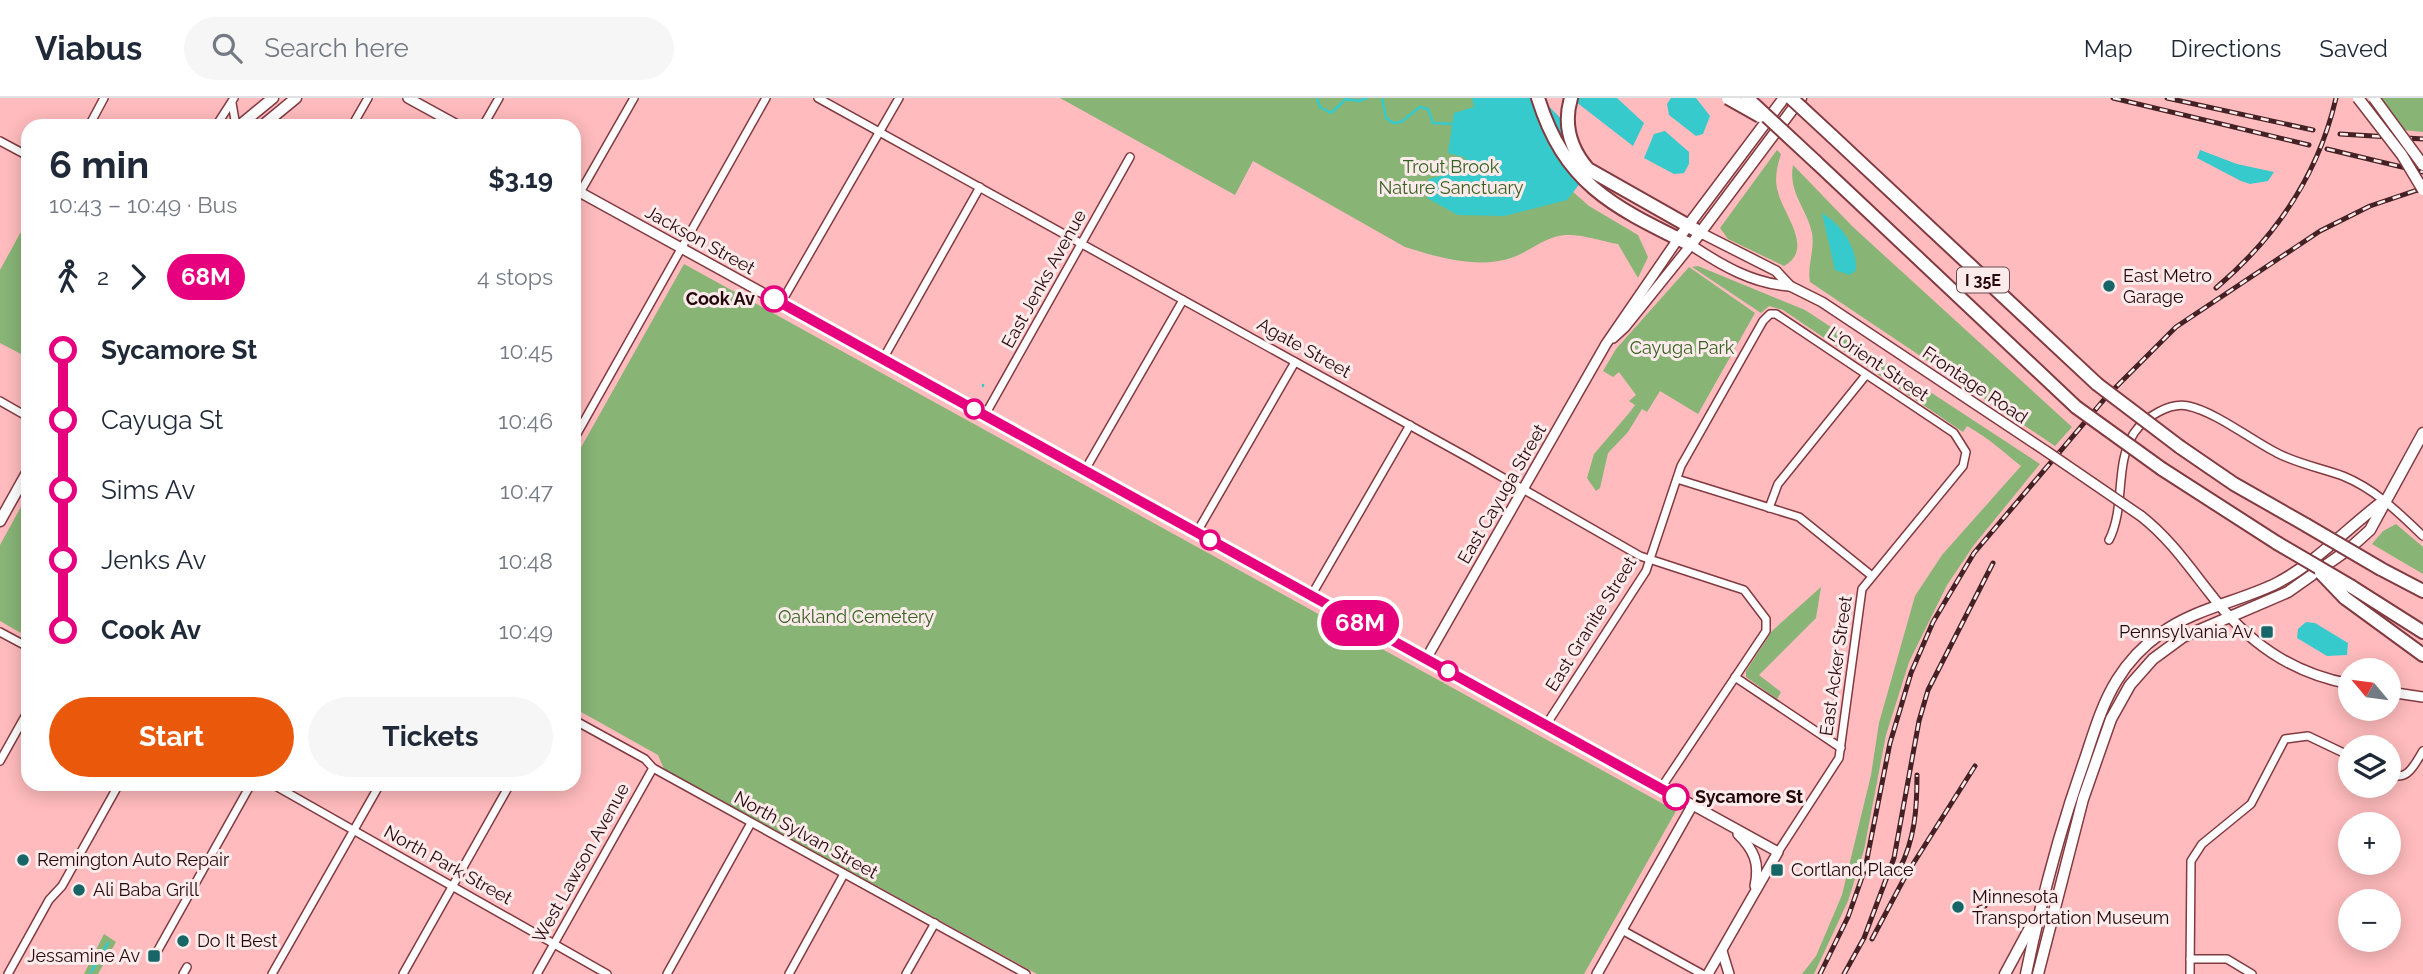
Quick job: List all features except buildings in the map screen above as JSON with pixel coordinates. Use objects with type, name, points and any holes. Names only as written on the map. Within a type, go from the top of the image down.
[{"type":"highway","points":[[1538,98],[1552,138],[1570,167],[1588,185],[1609,200],[1691,245]]},
{"type":"highway","points":[[1571,98],[1567,122],[1576,154],[1588,169],[1701,233]]},
{"type":"highway","points":[[1728,98],[1776,124]]},
{"type":"highway","name":"I 35E","points":[[1747,98],[2076,407],[2162,469],[2311,563],[2348,593],[2423,632]]},
{"type":"highway","name":"I 35E","points":[[1791,98],[2097,384],[2234,484],[2397,579],[2423,591]]},
{"type":"highway","points":[[2397,579],[2423,601]]},
{"type":"highway","points":[[2348,593],[2423,655]]},
{"type":"main road","points":[[246,119],[273,98]]},
{"type":"main road","points":[[270,119],[296,98]]},
{"type":"main road","name":"East Cayuga Street","points":[[1678,239],[1784,98]]},
{"type":"main road","name":"East Cayuga Street","points":[[1691,245],[1801,98]]},
{"type":"main road","points":[[2358,98],[2402,155],[2423,190]]},
{"type":"main road","points":[[2374,98],[2423,165]]},
{"type":"main road","points":[[2038,974],[2083,799],[2117,707],[2136,677],[2164,650],[2191,632],[2288,592],[2348,549],[2370,530],[2423,433]]},
{"type":"main road","points":[[0,521],[21,484]]},
{"type":"main road","points":[[2026,974],[2042,903],[2081,770],[2114,685],[2139,652],[2161,633],[2185,618],[2290,575],[2330,548],[2385,500]]},
{"type":"main road","points":[[2005,974],[2042,903]]},
{"type":"street","points":[[93,119],[104,98]]},
{"type":"street","points":[[356,119],[368,98]]},
{"type":"street","points":[[408,98],[446,119]]},
{"type":"street","points":[[487,119],[499,98]]},
{"type":"street","points":[[581,184],[634,98]]},
{"type":"street","points":[[581,427],[766,98]]},
{"type":"street","name":"Agate Street","points":[[818,98],[1650,560],[1744,590],[1752,597],[1767,624],[1735,677]]},
{"type":"street","points":[[782,303],[899,98]]},
{"type":"street","points":[[233,101],[236,119]]},
{"type":"street","points":[[221,119],[233,101]]},
{"type":"street","points":[[0,141],[21,152]]},
{"type":"street","name":"East Jenks Avenue","points":[[985,415],[1130,157]]},
{"type":"street","points":[[883,359],[980,187]]},
{"type":"street","name":"Jackson Street","points":[[581,193],[1692,806]]},
{"type":"street","name":"Frontage Road","points":[[1701,233],[1776,271],[1790,286],[1822,302],[2141,516],[2177,549],[2218,605],[2259,646],[2311,675],[2338,681]]},
{"type":"street","name":"East Cayuga Street","points":[[1426,659],[1606,344],[1678,239]]},
{"type":"street","name":"Frontage Road","points":[[1691,245],[1742,274],[1768,285],[1790,286]]},
{"type":"street","name":"East Cayuga Street","points":[[1606,344],[1625,327],[1691,245]]},
{"type":"street","points":[[1085,470],[1183,300]]},
{"type":"street","name":"L'Orient Street","points":[[1770,314],[1779,316],[1954,433],[1965,446]]},
{"type":"street","name":"East Granite Street","points":[[1546,725],[1646,571],[1677,479],[1716,404],[1763,321],[1770,314]]},
{"type":"street","points":[[1197,532],[1295,362]]},
{"type":"street","points":[[1769,508],[1778,484],[1866,375]]},
{"type":"street","points":[[0,401],[21,413]]},
{"type":"street","points":[[2109,540],[2118,523],[2126,450],[2130,441],[2147,420],[2171,405],[2189,406],[2280,455],[2344,477],[2385,500],[2423,536]]},
{"type":"street","points":[[1311,596],[1410,425]]},
{"type":"street","name":"East Acker Street","points":[[1708,974],[1778,852],[1837,761],[1862,589],[1963,466],[1965,446]]},
{"type":"street","points":[[1677,479],[1799,517],[1872,576]]},
{"type":"street","points":[[0,632],[21,643]]},
{"type":"street","points":[[1661,788],[1735,677],[1841,747]]},
{"type":"street","points":[[2401,694],[2423,697]]},
{"type":"street","points":[[0,761],[21,724]]},
{"type":"street","name":"North Sylvan Street","points":[[581,724],[645,759],[653,768],[1026,974]]},
{"type":"street","points":[[2190,974],[2189,873],[2198,849],[2251,804],[2285,739],[2308,736],[2338,750]]},
{"type":"street","points":[[2401,777],[2408,774],[2423,751]]},
{"type":"street","name":"West Lawson Avenue","points":[[537,974],[653,768]]},
{"type":"street","points":[[8,974],[49,900],[62,886],[115,791]]},
{"type":"street","points":[[158,950],[247,791]]},
{"type":"street","name":"North Park Street","points":[[284,791],[607,974]]},
{"type":"street","points":[[272,974],[376,791]]},
{"type":"street","points":[[403,974],[506,791]]},
{"type":"street","points":[[1597,974],[1692,806],[1778,852]]},
{"type":"street","points":[[667,974],[751,823]]},
{"type":"street","points":[[1732,828],[1753,850],[1758,862],[1753,896]]},
{"type":"street","points":[[789,974],[844,874]]},
{"type":"street","points":[[906,974],[935,923]]},
{"type":"street","points":[[1622,930],[1702,974]]},
{"type":"street","points":[[1722,951],[1729,974]]},
{"type":"street","points":[[2190,959],[2228,959],[2252,974]]},
{"type":"green space","name":"Trout Brook Nature Sanctuary","points":[[1060,98],[1500,98],[1531,155],[1589,206],[1638,235],[1648,257],[1638,278],[1618,244],[1572,235],[1551,238],[1518,255],[1499,261],[1472,262],[1430,254],[1405,247],[1253,161],[1235,195]]},
{"type":"green space","points":[[2377,98],[2423,98],[2423,132],[2403,130]]},
{"type":"green space","points":[[1777,150],[1781,154],[1776,173],[1777,187],[1797,241],[1793,259],[1784,266],[1728,239],[1720,228]]},
{"type":"green space","points":[[1793,165],[1853,227],[2072,427],[2055,446],[1810,282],[1812,233],[1795,192]]},
{"type":"green space","points":[[21,232],[21,354],[0,343],[0,270]]},
{"type":"green space","name":"Oakland Cemetery","points":[[684,264],[1676,811],[1584,974],[1037,974],[664,769],[658,755],[581,712],[581,448]]},
{"type":"green space","points":[[1698,266],[1805,310],[2040,464],[1974,545],[1947,585],[1909,662],[1886,735],[1864,850],[1848,901],[1814,974],[1802,974],[1816,956],[1842,895],[1871,775],[1879,723],[1915,596],[1942,555],[2021,466],[1983,436],[1967,426],[1963,432],[1783,310],[1769,306],[1761,313],[1692,267]]},
{"type":"green space","name":"Cayuga Park","points":[[1689,267],[1755,313],[1698,414],[1660,391],[1647,412],[1642,409],[1628,432],[1608,453],[1600,488],[1596,491],[1587,478],[1594,454],[1635,405],[1629,401],[1636,395],[1619,372],[1613,377],[1603,371],[1616,349]]},
{"type":"green space","points":[[21,507],[21,633],[0,621],[0,545]]},
{"type":"green space","points":[[2396,524],[2423,547],[2423,574],[2372,544],[2383,531]]},
{"type":"green space","points":[[1821,587],[1816,618],[1759,675],[1781,692],[1777,699],[1746,677],[1746,671],[1772,631]]},
{"type":"green space","points":[[104,934],[116,942],[98,974],[84,974]]},
{"type":"water","points":[[1472,98],[1541,98],[1566,124],[1592,168],[1567,200],[1504,216],[1458,215],[1427,198],[1429,179],[1460,171],[1466,158],[1448,153],[1454,113],[1474,107]]},
{"type":"water","points":[[1571,98],[1617,98],[1644,123],[1633,146]]},
{"type":"water","points":[[1671,98],[1696,98],[1710,116],[1703,134],[1696,136],[1669,115],[1667,104]]},
{"type":"water","points":[[1665,131],[1689,152],[1689,164],[1684,173],[1674,174],[1644,158],[1654,134]]},
{"type":"water","points":[[2200,150],[2237,164],[2274,172],[2268,181],[2250,184],[2197,158]]},
{"type":"water","points":[[1822,213],[1835,223],[1851,245],[1856,270],[1850,275],[1835,270]]},
{"type":"water","points":[[2306,622],[2315,623],[2348,643],[2347,655],[2327,656],[2297,638],[2298,629]]},
{"type":"waterway","points":[[1317,98],[1320,107],[1331,113],[1346,99],[1359,101],[1367,98]]},
{"type":"waterway","points":[[1382,98],[1386,118],[1393,123],[1401,122],[1420,107],[1428,109],[1433,123],[1453,124]]},
{"type":"waterway","points":[[91,972],[108,943]]},
{"type":"railway","points":[[2113,98],[2309,145]]},
{"type":"railway","points":[[2167,98],[2313,130]]},
{"type":"railway","points":[[2216,288],[2258,248],[2292,203],[2318,153],[2336,98]]},
{"type":"railway","points":[[2340,134],[2423,139]]},
{"type":"railway","points":[[2327,149],[2423,172]]},
{"type":"railway","points":[[1820,974],[1848,917],[1865,869],[1890,743],[1911,673],[1933,622],[1974,553],[2107,396],[2176,327],[2320,231],[2370,206],[2423,188]]},
{"type":"railway","points":[[1844,974],[1864,938],[1894,858],[1919,721],[1928,690],[1993,563]]},
{"type":"railway","points":[[1872,939],[1906,875],[1975,766]]},
{"type":"railway","points":[[1899,870],[1909,847],[1914,824],[1917,775]]},
{"type":"railway","points":[[1979,908],[1985,906]]},
{"type":"bus line","name":"68M","points":[[774,299],[1676,797]]},
{"type":"place","name":"East Metro Garage","points":[[2109,286]]},
{"type":"place","name":"Cook Av","points":[[774,299]]},
{"type":"place","name":"Pennsylvania Av","points":[[2267,632]]},
{"type":"place","name":"Sycamore St","points":[[1676,797]]},
{"type":"place","name":"Remington Auto Repair","points":[[23,860]]},
{"type":"place","name":"Cortland Place","points":[[1777,870]]},
{"type":"place","name":"Ali Baba Grill","points":[[79,890]]},
{"type":"place","name":"Minnesota Transportation Museum","points":[[1958,907]]},
{"type":"place","name":"Do It Best","points":[[183,941]]},
{"type":"place","name":"Jessamine Av","points":[[154,956]]}]
